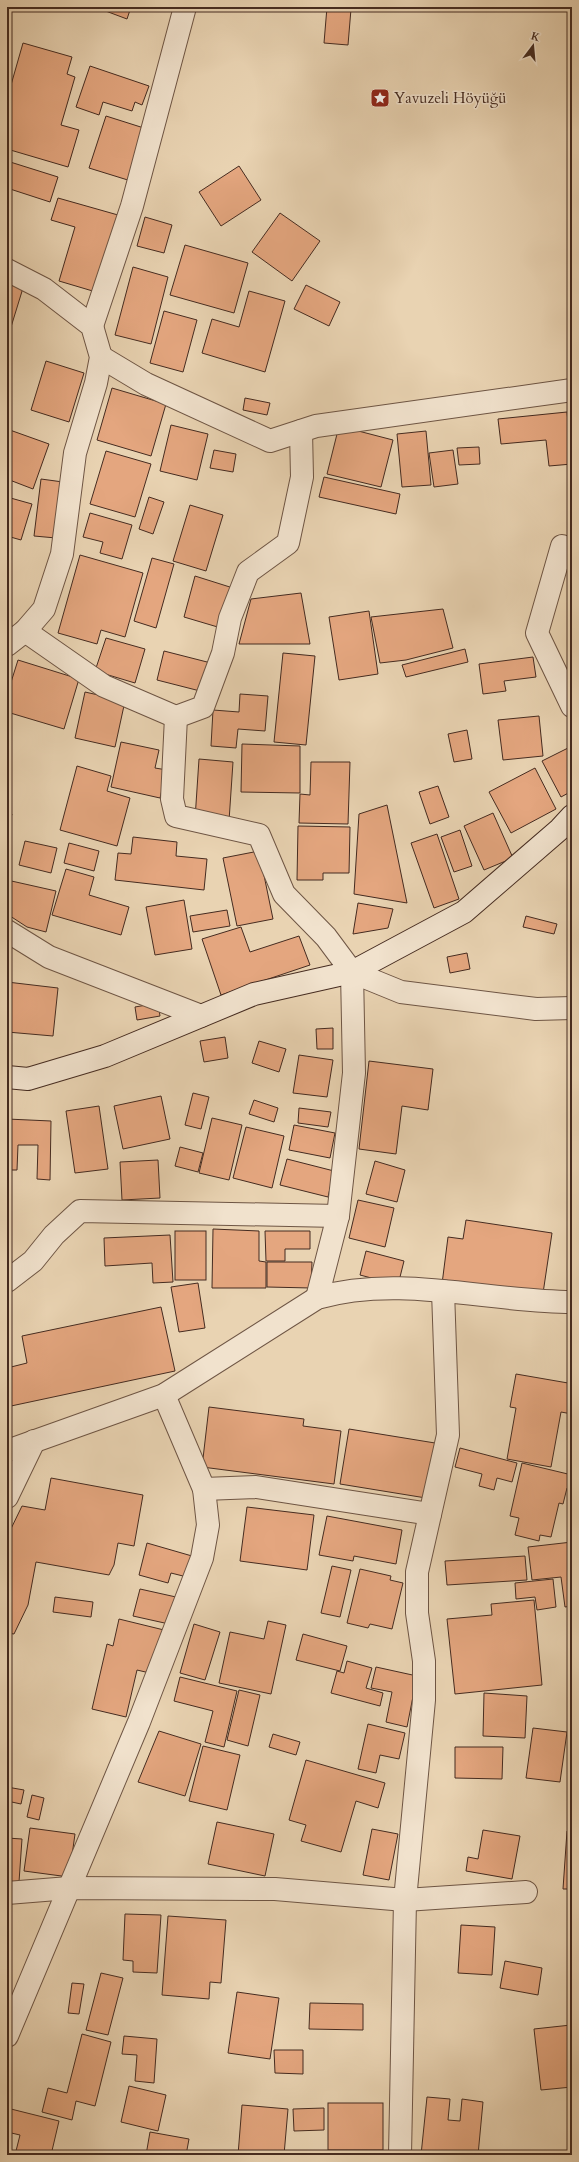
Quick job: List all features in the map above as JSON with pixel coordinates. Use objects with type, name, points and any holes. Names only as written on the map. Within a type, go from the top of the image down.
[{"type":"street","points":[[7,645],[25,631],[44,609],[62,554],[75,452],[96,383],[101,357],[92,326],[132,206],[185,7]]},
{"type":"street","points":[[7,270],[44,289],[92,326]]},
{"type":"street","points":[[101,357],[146,384],[270,441],[316,426],[572,390]]},
{"type":"street","points":[[25,631],[104,686],[176,717],[203,707],[222,653],[230,618],[248,572],[288,543],[302,477],[301,431]]},
{"type":"street","points":[[562,546],[537,633],[572,706]]},
{"type":"street","points":[[176,717],[172,800],[176,816],[259,835],[284,894],[326,937],[352,972],[401,992],[536,1009],[572,1008]]},
{"type":"street","points":[[7,1077],[28,1079],[105,1056],[254,994],[352,972],[464,912],[560,829],[572,816]]},
{"type":"street","points":[[7,931],[49,957],[201,1016]]},
{"type":"street","points":[[317,1298],[338,1216],[354,1073],[352,972]]},
{"type":"street","points":[[7,1281],[33,1260],[54,1235],[80,1211],[338,1216]]},
{"type":"street","points":[[400,2155],[405,1900],[424,1700],[424,1661],[417,1613],[417,1572],[448,1435],[443,1290]]},
{"type":"street","points":[[7,1451],[164,1394],[317,1298],[342,1291],[443,1290],[572,1302]]},
{"type":"street","points":[[7,2036],[139,1722],[202,1558],[208,1526],[204,1488],[164,1394]]},
{"type":"street","points":[[7,1497],[34,1441]]},
{"type":"street","points":[[204,1488],[256,1487],[430,1514]]},
{"type":"street","points":[[7,1893],[69,1888],[275,1889],[405,1900],[526,1892]]},
{"type":"building","points":[[95,7],[131,7],[127,19]]},
{"type":"building","points":[[327,7],[351,9],[348,45],[324,43]]},
{"type":"building","points":[[23,43],[72,57],[67,74],[75,77],[61,125],[79,130],[68,167],[7,149],[7,99]]},
{"type":"building","points":[[90,66],[149,86],[142,105],[135,102],[132,111],[103,102],[99,115],[76,107]]},
{"type":"building","points":[[106,116],[147,129],[131,181],[89,168]]},
{"type":"building","points":[[7,161],[58,177],[50,202],[7,188]]},
{"type":"building","points":[[239,166],[261,200],[221,226],[199,192]]},
{"type":"building","points":[[58,198],[118,215],[96,292],[59,281],[75,227],[51,220]]},
{"type":"building","points":[[280,213],[320,241],[292,281],[252,252]]},
{"type":"building","points":[[145,217],[172,225],[164,253],[137,246]]},
{"type":"building","points":[[185,245],[248,263],[234,313],[170,295]]},
{"type":"building","points":[[133,267],[168,277],[151,344],[115,335]]},
{"type":"building","points":[[7,283],[23,288],[7,340]]},
{"type":"building","points":[[306,285],[340,302],[329,326],[294,309]]},
{"type":"building","points":[[249,291],[285,301],[265,372],[202,353],[212,319],[239,327]]},
{"type":"building","points":[[164,311],[197,320],[183,372],[150,363]]},
{"type":"building","points":[[46,361],[84,373],[69,422],[31,410]]},
{"type":"building","points":[[112,388],[166,404],[151,456],[97,440]]},
{"type":"building","points":[[245,398],[270,403],[267,415],[243,410]]},
{"type":"building","points":[[567,412],[572,464],[549,466],[546,440],[501,444],[498,419]]},
{"type":"building","points":[[171,425],[208,434],[197,480],[160,471]]},
{"type":"building","points":[[339,426],[393,440],[381,487],[327,474]]},
{"type":"building","points":[[7,429],[49,444],[33,489],[7,479]]},
{"type":"building","points":[[426,431],[431,485],[402,487],[397,434]]},
{"type":"building","points":[[479,447],[480,464],[459,465],[457,448]]},
{"type":"building","points":[[214,450],[236,454],[233,472],[210,468]]},
{"type":"building","points":[[453,450],[458,484],[434,487],[429,453]]},
{"type":"building","points":[[106,451],[151,464],[135,517],[90,504]]},
{"type":"building","points":[[324,477],[400,494],[396,514],[319,497]]},
{"type":"building","points":[[41,479],[63,482],[56,538],[34,536]]},
{"type":"building","points":[[7,497],[32,504],[21,540],[7,536]]},
{"type":"building","points":[[149,497],[164,502],[153,534],[139,529]]},
{"type":"building","points":[[190,505],[223,515],[206,571],[173,561]]},
{"type":"building","points":[[90,513],[132,525],[122,559],[100,553],[103,542],[83,537]]},
{"type":"building","points":[[80,555],[143,573],[125,637],[101,630],[97,644],[58,633]]},
{"type":"building","points":[[152,558],[174,564],[156,628],[134,621]]},
{"type":"building","points":[[195,576],[233,588],[221,628],[184,617]]},
{"type":"building","points":[[301,593],[310,644],[239,644],[251,599]]},
{"type":"building","points":[[443,609],[453,648],[406,660],[380,663],[371,617]]},
{"type":"building","points":[[369,611],[378,674],[339,680],[329,617]]},
{"type":"building","points":[[106,638],[145,649],[135,683],[95,671]]},
{"type":"building","points":[[465,649],[468,662],[406,677],[402,665]]},
{"type":"building","points":[[164,651],[211,663],[204,692],[157,680]]},
{"type":"building","points":[[283,653],[315,656],[306,745],[274,742]]},
{"type":"building","points":[[533,657],[536,677],[504,681],[506,691],[483,694],[479,664]]},
{"type":"building","points":[[18,660],[79,679],[64,729],[7,712],[7,695]]},
{"type":"building","points":[[85,692],[125,701],[115,747],[75,738]]},
{"type":"building","points":[[240,694],[268,696],[265,731],[238,729],[236,748],[211,746],[213,710],[239,712]]},
{"type":"building","points":[[539,716],[543,756],[503,760],[498,720]]},
{"type":"building","points":[[467,730],[472,759],[454,762],[448,734]]},
{"type":"building","points":[[121,742],[159,750],[155,768],[167,770],[160,798],[111,787]]},
{"type":"building","points":[[242,744],[300,746],[300,793],[241,792]]},
{"type":"building","points":[[570,747],[572,751],[572,791],[561,797],[542,761]]},
{"type":"building","points":[[199,759],[233,762],[229,821],[195,819]]},
{"type":"building","points":[[311,762],[350,762],[348,824],[299,823],[300,794],[310,795]]},
{"type":"building","points":[[77,766],[111,776],[107,791],[130,798],[117,846],[60,830]]},
{"type":"building","points":[[535,768],[556,809],[511,833],[489,792]]},
{"type":"building","points":[[438,786],[449,817],[430,824],[419,792]]},
{"type":"building","points":[[387,805],[407,903],[354,894],[359,814]]},
{"type":"building","points":[[7,812],[12,814],[7,831]]},
{"type":"building","points":[[493,813],[513,858],[484,870],[464,826]]},
{"type":"building","points":[[298,826],[350,827],[349,873],[323,873],[323,880],[297,880]]},
{"type":"building","points":[[460,830],[472,866],[454,872],[441,837]]},
{"type":"building","points":[[437,834],[459,899],[434,908],[411,843]]},
{"type":"building","points":[[133,837],[177,842],[176,856],[207,859],[204,890],[115,880],[118,853],[131,854]]},
{"type":"building","points":[[25,841],[57,848],[51,873],[19,865]]},
{"type":"building","points":[[69,843],[99,851],[94,871],[64,863]]},
{"type":"building","points":[[259,851],[273,919],[237,926],[223,858]]},
{"type":"building","points":[[66,869],[94,877],[89,895],[129,907],[121,935],[52,915]]},
{"type":"building","points":[[7,880],[56,891],[46,932],[27,927],[7,914]]},
{"type":"building","points":[[184,900],[192,949],[155,955],[146,907]]},
{"type":"building","points":[[358,903],[393,909],[388,928],[353,934]]},
{"type":"building","points":[[227,910],[230,926],[193,932],[190,916]]},
{"type":"building","points":[[526,916],[557,924],[554,934],[523,927]]},
{"type":"building","points":[[241,927],[250,952],[299,936],[310,965],[221,995],[202,939]]},
{"type":"building","points":[[467,953],[470,969],[450,973],[447,957]]},
{"type":"building","points":[[7,982],[58,988],[53,1036],[7,1032]]},
{"type":"building","points":[[158,1003],[160,1016],[137,1020],[135,1007]]},
{"type":"building","points":[[333,1028],[333,1049],[317,1049],[316,1029]]},
{"type":"building","points":[[225,1037],[228,1058],[204,1062],[200,1041]]},
{"type":"building","points":[[259,1041],[286,1049],[279,1072],[252,1063]]},
{"type":"building","points":[[299,1055],[333,1060],[327,1097],[293,1093]]},
{"type":"building","points":[[369,1061],[433,1069],[428,1110],[402,1106],[396,1154],[359,1149]]},
{"type":"building","points":[[193,1093],[209,1097],[201,1129],[185,1125]]},
{"type":"building","points":[[161,1096],[170,1139],[123,1149],[114,1106]]},
{"type":"building","points":[[254,1100],[278,1108],[274,1122],[249,1114]]},
{"type":"building","points":[[99,1106],[108,1169],[75,1173],[66,1111]]},
{"type":"building","points":[[299,1108],[331,1112],[328,1127],[298,1123]]},
{"type":"building","points":[[212,1118],[242,1125],[229,1180],[199,1173]]},
{"type":"building","points":[[7,1119],[51,1121],[50,1180],[37,1179],[38,1145],[18,1145],[17,1170],[7,1170]]},
{"type":"building","points":[[294,1125],[335,1133],[330,1158],[289,1150]]},
{"type":"building","points":[[246,1127],[284,1136],[272,1188],[233,1178]]},
{"type":"building","points":[[180,1147],[203,1153],[198,1172],[175,1166]]},
{"type":"building","points":[[287,1159],[334,1171],[328,1197],[280,1185]]},
{"type":"building","points":[[158,1160],[160,1198],[122,1200],[120,1162]]},
{"type":"building","points":[[375,1161],[405,1170],[397,1202],[366,1194]]},
{"type":"building","points":[[358,1200],[394,1208],[385,1247],[349,1238]]},
{"type":"building","points":[[466,1220],[552,1233],[542,1300],[442,1284],[448,1237],[463,1239]]},
{"type":"building","points":[[213,1229],[259,1231],[259,1261],[266,1262],[266,1288],[212,1288]]},
{"type":"building","points":[[175,1231],[206,1231],[206,1280],[175,1280]]},
{"type":"building","points":[[265,1231],[310,1231],[310,1249],[285,1249],[285,1261],[266,1261]]},
{"type":"building","points":[[170,1235],[173,1282],[153,1283],[152,1263],[105,1266],[104,1238]]},
{"type":"building","points":[[366,1251],[404,1261],[398,1285],[360,1275]]},
{"type":"building","points":[[267,1262],[312,1262],[311,1288],[267,1287]]},
{"type":"building","points":[[198,1283],[205,1328],[179,1332],[171,1287]]},
{"type":"building","points":[[161,1307],[175,1371],[11,1406],[7,1390],[7,1368],[27,1363],[22,1336]]},
{"type":"building","points":[[571,1364],[572,1414],[561,1412],[551,1467],[507,1459],[516,1408],[510,1407],[516,1374],[568,1383]]},
{"type":"building","points":[[209,1407],[304,1419],[303,1426],[341,1431],[334,1484],[202,1467]]},
{"type":"building","points":[[349,1429],[435,1443],[426,1498],[340,1484]]},
{"type":"building","points":[[460,1448],[517,1463],[512,1482],[497,1478],[494,1490],[479,1486],[482,1474],[455,1467]]},
{"type":"building","points":[[522,1463],[572,1475],[572,1489],[567,1488],[563,1504],[559,1503],[551,1537],[540,1535],[539,1541],[515,1535],[519,1518],[510,1516]]},
{"type":"building","points":[[51,1478],[143,1495],[134,1546],[118,1543],[114,1565],[109,1575],[36,1562],[28,1605],[14,1634],[7,1633],[7,1537],[22,1506],[45,1510]]},
{"type":"building","points":[[247,1507],[314,1515],[307,1570],[240,1561]]},
{"type":"building","points":[[327,1516],[402,1530],[396,1564],[354,1556],[353,1561],[319,1555]]},
{"type":"building","points":[[572,1542],[572,1606],[565,1607],[561,1577],[532,1580],[528,1547]]},
{"type":"building","points":[[147,1543],[192,1556],[187,1577],[171,1573],[168,1583],[139,1575]]},
{"type":"building","points":[[525,1556],[527,1580],[447,1585],[445,1561]]},
{"type":"building","points":[[332,1566],[351,1570],[340,1617],[321,1613]]},
{"type":"building","points":[[360,1569],[391,1576],[390,1580],[403,1583],[392,1629],[370,1624],[368,1628],[347,1623]]},
{"type":"building","points":[[553,1579],[556,1607],[537,1610],[535,1597],[516,1599],[515,1583]]},
{"type":"building","points":[[140,1589],[176,1597],[169,1624],[133,1616]]},
{"type":"building","points":[[55,1597],[93,1602],[91,1617],[53,1612]]},
{"type":"building","points":[[534,1600],[542,1685],[455,1694],[447,1619],[492,1615],[491,1604]]},
{"type":"building","points":[[119,1619],[164,1630],[154,1674],[137,1670],[126,1717],[92,1709],[107,1644],[113,1646]]},
{"type":"building","points":[[268,1621],[286,1625],[271,1694],[219,1683],[230,1632],[264,1639]]},
{"type":"building","points":[[194,1624],[220,1632],[205,1680],[180,1673]]},
{"type":"building","points":[[303,1634],[347,1646],[340,1671],[296,1660]]},
{"type":"building","points":[[347,1661],[372,1668],[366,1688],[383,1693],[380,1706],[331,1693],[337,1671],[344,1673]]},
{"type":"building","points":[[376,1667],[417,1676],[407,1727],[386,1722],[392,1692],[371,1688]]},
{"type":"building","points":[[180,1677],[237,1691],[224,1747],[205,1742],[213,1711],[174,1701]]},
{"type":"building","points":[[239,1690],[260,1695],[248,1746],[227,1740]]},
{"type":"building","points":[[484,1693],[527,1696],[525,1738],[483,1736]]},
{"type":"building","points":[[368,1724],[405,1733],[399,1759],[380,1755],[376,1773],[358,1769]]},
{"type":"building","points":[[533,1728],[567,1732],[560,1782],[526,1778]]},
{"type":"building","points":[[159,1731],[201,1744],[185,1796],[138,1782]]},
{"type":"building","points":[[273,1734],[300,1742],[296,1755],[269,1747]]},
{"type":"building","points":[[203,1746],[240,1755],[227,1810],[189,1801]]},
{"type":"building","points":[[455,1747],[503,1747],[502,1779],[455,1778]]},
{"type":"building","points":[[306,1760],[385,1783],[378,1808],[356,1801],[341,1852],[301,1841],[306,1825],[289,1820]]},
{"type":"building","points":[[7,1787],[24,1790],[21,1804],[7,1801]]},
{"type":"building","points":[[32,1795],[44,1798],[39,1820],[27,1817]]},
{"type":"building","points":[[217,1822],[274,1834],[265,1876],[208,1864]]},
{"type":"building","points":[[30,1828],[75,1834],[69,1877],[24,1871]]},
{"type":"building","points":[[372,1829],[398,1834],[389,1880],[363,1875]]},
{"type":"building","points":[[483,1830],[520,1836],[512,1879],[466,1871],[468,1857],[478,1859]]},
{"type":"building","points":[[567,1831],[572,1832],[572,1889],[563,1889]]},
{"type":"building","points":[[7,1838],[22,1839],[19,1882],[7,1881]]},
{"type":"building","points":[[125,1914],[161,1915],[157,1973],[133,1972],[133,1961],[123,1960]]},
{"type":"building","points":[[168,1916],[226,1920],[221,1983],[210,1982],[209,1999],[162,1995]]},
{"type":"building","points":[[461,1925],[495,1927],[492,1975],[458,1973]]},
{"type":"building","points":[[505,1961],[542,1968],[538,1995],[500,1988]]},
{"type":"building","points":[[101,1973],[123,1978],[108,2035],[86,2030]]},
{"type":"building","points":[[72,1983],[84,1984],[79,2014],[68,2013]]},
{"type":"building","points":[[237,1992],[279,1998],[270,2059],[228,2053]]},
{"type":"building","points":[[310,2003],[363,2004],[363,2030],[309,2029]]},
{"type":"building","points":[[571,2025],[572,2087],[541,2090],[534,2029]]},
{"type":"building","points":[[82,2034],[111,2042],[95,2106],[76,2101],[72,2120],[42,2112],[48,2088],[67,2093]]},
{"type":"building","points":[[124,2036],[157,2039],[154,2083],[135,2081],[137,2055],[122,2054]]},
{"type":"building","points":[[274,2050],[303,2050],[303,2074],[275,2073]]},
{"type":"building","points":[[129,2086],[166,2095],[158,2131],[121,2122]]},
{"type":"building","points":[[427,2097],[450,2099],[448,2120],[460,2121],[462,2099],[483,2102],[478,2155],[421,2155]]},
{"type":"building","points":[[328,2103],[383,2103],[383,2150],[328,2150]]},
{"type":"building","points":[[242,2105],[288,2109],[284,2155],[238,2155]]},
{"type":"building","points":[[7,2108],[59,2121],[51,2155],[15,2155],[20,2135],[7,2132]]},
{"type":"building","points":[[324,2108],[324,2130],[294,2131],[293,2109]]},
{"type":"building","points":[[150,2132],[189,2139],[186,2155],[146,2155]]},
{"type":"place","name":"Yavuzeli Höyüğü","points":[[380,98]]}]
